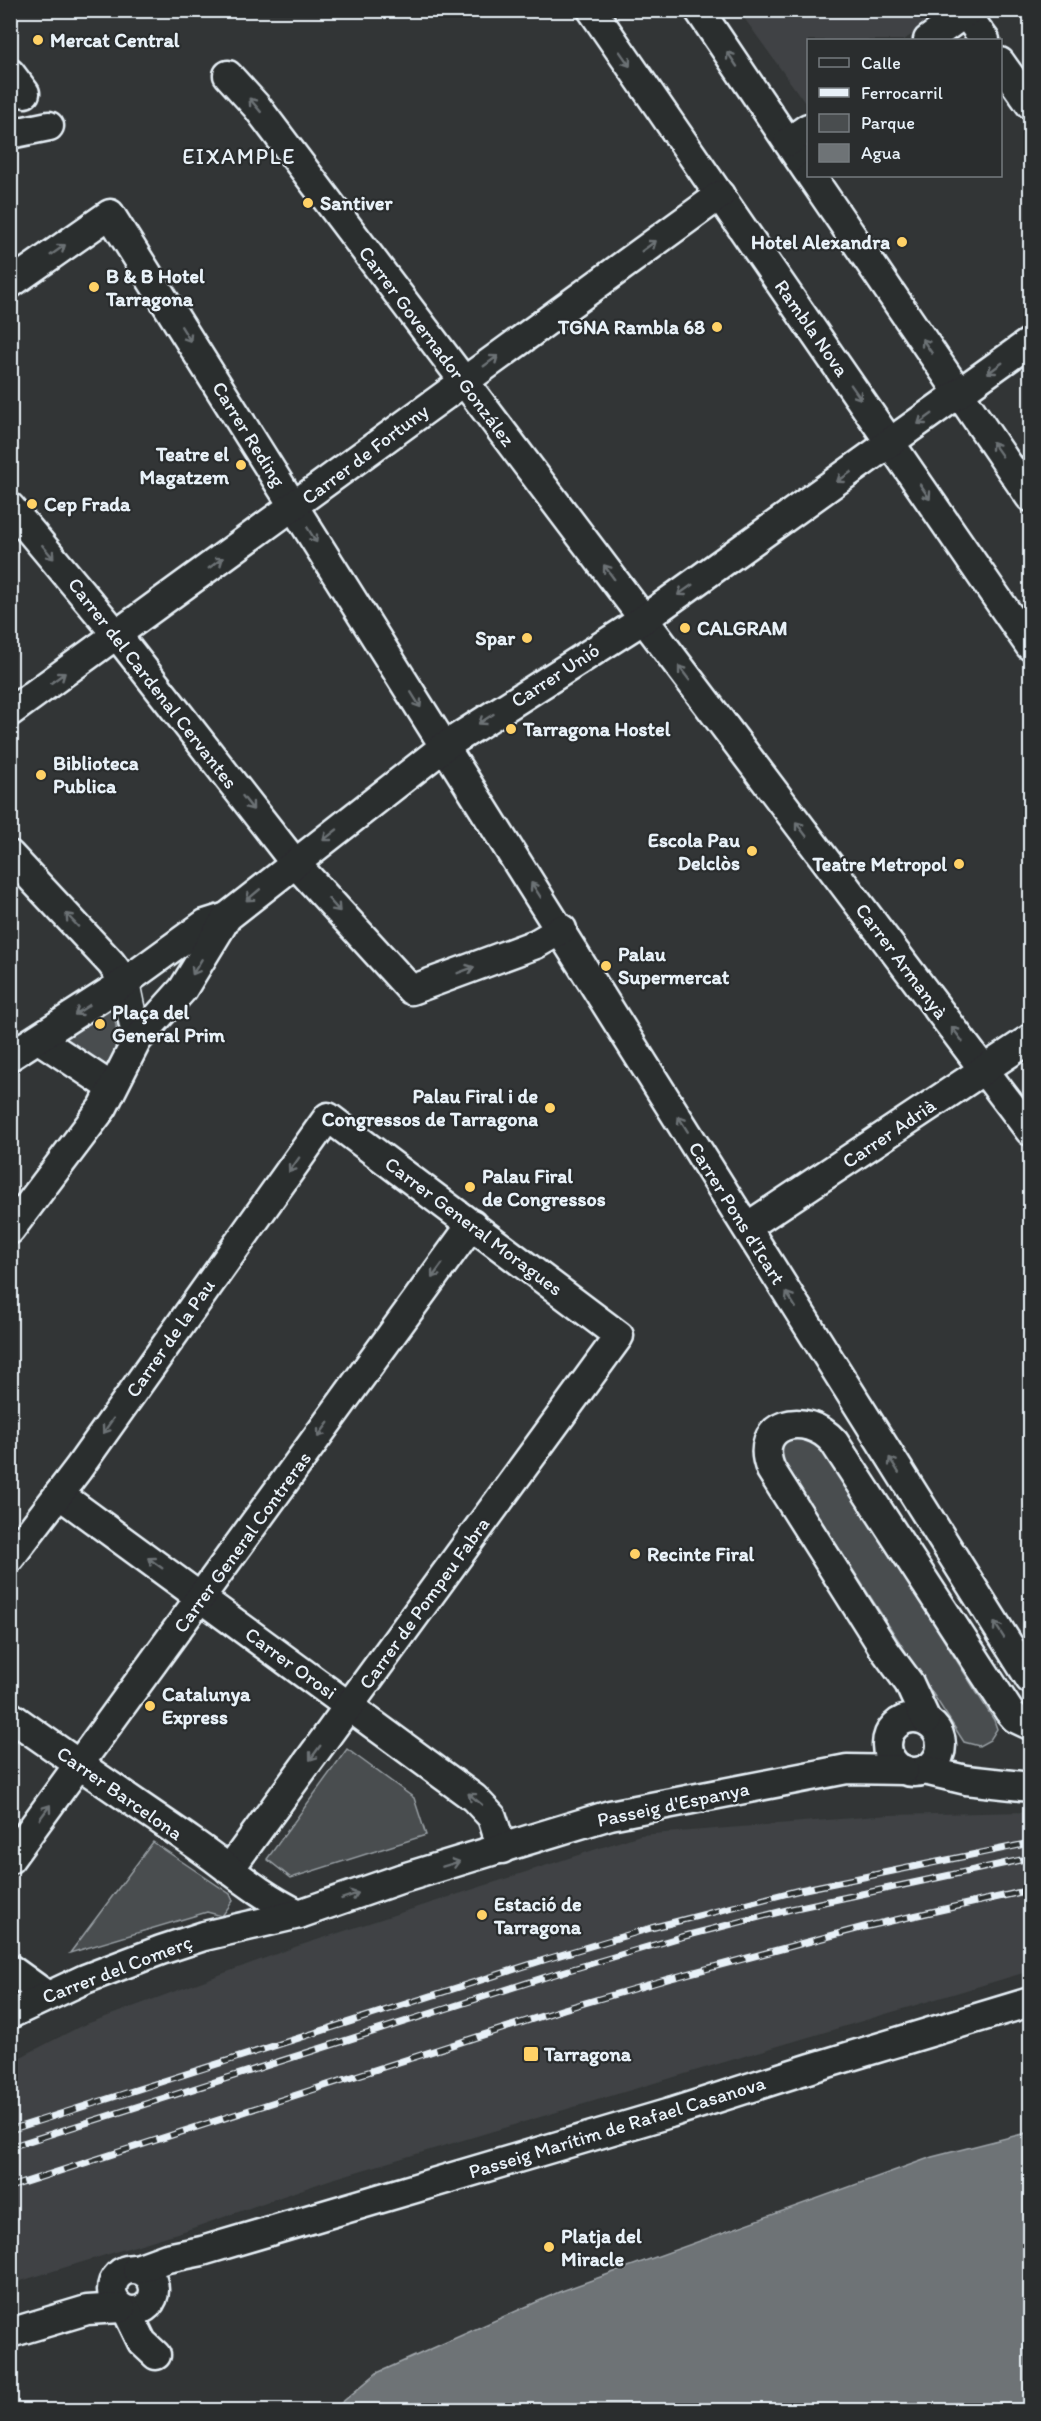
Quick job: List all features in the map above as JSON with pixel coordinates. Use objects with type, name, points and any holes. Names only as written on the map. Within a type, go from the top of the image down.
[{"type":"street","name":"Rambla Nova","points":[[592,10],[1030,646]]},
{"type":"street","points":[[699,10],[798,135],[807,164]]},
{"type":"street","points":[[929,39],[966,11],[984,39]]},
{"type":"street","points":[[1002,65],[1030,104]]},
{"type":"street","name":"Carrer Governador González","points":[[228,75],[257,107],[644,619]]},
{"type":"street","points":[[10,134],[49,126]]},
{"type":"street","points":[[812,177],[1030,497]]},
{"type":"street","name":"Carrer de Fortuny","points":[[10,712],[720,195]]},
{"type":"street","name":"Carrer Reding","points":[[10,284],[110,214],[445,746]]},
{"type":"street","name":"Carrer Unió","points":[[10,1230],[103,1107],[111,1087],[137,1040],[183,989],[227,917],[294,862],[445,746],[644,619],[892,444],[1030,342]]},
{"type":"street","name":"Carrer del Cardenal Cervantes","points":[[10,507],[117,635],[294,862],[411,990],[536,944],[562,929]]},
{"type":"street","name":"Carrer Armanyà","points":[[644,619],[1030,1131]]},
{"type":"street","name":"Carrer Pons d'Icart","points":[[445,746],[562,929],[1030,1679]]},
{"type":"street","points":[[10,855],[118,973],[137,1040]]},
{"type":"street","name":"Carrer Unió","points":[[10,1056],[39,1039],[118,973],[205,924],[227,917]]},
{"type":"street","points":[[39,1039],[111,1087]]},
{"type":"street","name":"Carrer Adrià","points":[[747,1227],[1030,1039]]},
{"type":"street","name":"Carrer General Moragues","points":[[328,1117],[619,1336]]},
{"type":"street","name":"Carrer de la Pau","points":[[10,1558],[328,1117]]},
{"type":"street","name":"Carrer General Contreras","points":[[10,1859],[471,1224]]},
{"type":"street","name":"Carrer de Pompeu Fabra","points":[[229,1870],[619,1336]]},
{"type":"street","points":[[884,1649],[897,1693],[891,1734],[891,1759],[914,1770],[937,1760],[941,1744],[909,1683],[884,1649],[771,1470],[766,1452],[767,1446],[780,1428],[796,1423],[806,1424],[826,1433],[834,1442],[1023,1722]]},
{"type":"street","name":"Carrer Orosi","points":[[58,1494],[202,1597],[484,1807],[492,1817],[502,1849]]},
{"type":"street","name":"Carrer Barcelona","points":[[10,1716],[229,1870]]},
{"type":"street","points":[[891,1734],[910,1718],[933,1728],[967,1761],[1022,1786]]},
{"type":"street","name":"Passeig d'Espanya","points":[[847,1768],[891,1734]]},
{"type":"street","name":"Passeig d'Espanya","points":[[502,1849],[633,1809],[847,1768],[914,1770],[966,1780],[1022,1786]]},
{"type":"street","name":"Carrer del Comerç","points":[[10,2014],[45,1995],[131,1960],[226,1931],[299,1914],[400,1879],[502,1849]]},
{"type":"street","points":[[229,1870],[260,1894],[299,1914]]},
{"type":"street","points":[[226,1931],[240,1913],[244,1899],[229,1870]]},
{"type":"street","points":[[10,1969],[45,1995]]},
{"type":"street","name":"Passeig Marítim de Rafael Casanova","points":[[10,2315],[81,2297],[134,2294],[202,2251],[670,2113],[1030,2002]]},
{"type":"street","points":[[10,2333],[134,2294]]},
{"type":"shaded area","points":[[739,11],[946,11],[905,39],[807,39],[807,106]]},
{"type":"shaded area","points":[[1030,1812],[1030,1971],[329,2180],[187,2230],[11,2284],[11,2062],[81,2026],[295,1947],[640,1835],[889,1815]]},
{"type":"green space","points":[[99,1007],[111,1010],[116,1024],[115,1048],[107,1070],[59,1037]]},
{"type":"green space","points":[[815,1435],[994,1720],[997,1729],[990,1740],[979,1746],[964,1742],[784,1463],[781,1450],[786,1439]]},
{"type":"green space","points":[[347,1749],[414,1798],[426,1835],[291,1878],[267,1859]]},
{"type":"green space","points":[[153,1842],[230,1894],[233,1901],[222,1916],[207,1912],[70,1953]]},
{"type":"water","points":[[1030,2132],[1030,2410],[333,2410],[377,2373],[559,2292],[932,2157]]},
{"type":"railway","points":[[10,2130],[651,1928],[800,1890],[1030,1843]]},
{"type":"railway","points":[[10,2147],[552,1975],[681,1937],[791,1909],[1030,1858]]},
{"type":"railway","points":[[10,2187],[564,2009],[864,1927],[1030,1890]]},
{"type":"place","name":"Mercat Central","points":[[38,40]]},
{"type":"place","name":"Santiver","points":[[308,203]]},
{"type":"place","name":"Hotel Alexandra","points":[[902,242]]},
{"type":"place","name":"B & B Hotel Tarragona","points":[[94,287]]},
{"type":"place","name":"TGNA Rambla 68","points":[[717,327]]},
{"type":"place","name":"Teatre el Magatzem","points":[[241,465]]},
{"type":"place","name":"Cep Frada","points":[[32,504]]},
{"type":"place","name":"CALGRAM","points":[[685,628]]},
{"type":"place","name":"Spar","points":[[527,638]]},
{"type":"place","name":"Tarragona Hostel","points":[[511,729]]},
{"type":"place","name":"Biblioteca Publica","points":[[41,775]]},
{"type":"place","name":"Escola Pau Delclòs","points":[[752,851]]},
{"type":"place","name":"Teatre Metropol","points":[[959,864]]},
{"type":"place","name":"Palau Supermercat","points":[[606,966]]},
{"type":"place","name":"Plaça del General Prim","points":[[100,1024]]},
{"type":"place","name":"Palau Firal i de Congressos de Tarragona","points":[[550,1108]]},
{"type":"place","name":"Palau Firal de Congressos","points":[[470,1187]]},
{"type":"place","name":"Recinte Firal","points":[[635,1554]]},
{"type":"place","name":"Catalunya Express","points":[[150,1706]]},
{"type":"place","name":"Estació de Tarragona","points":[[482,1915]]},
{"type":"place","name":"Tarragona","points":[[531,2054]]},
{"type":"place","name":"Platja del Miracle","points":[[549,2247]]},
{"type":"district","name":"EIXAMPLE","points":[[239,156]]}]
